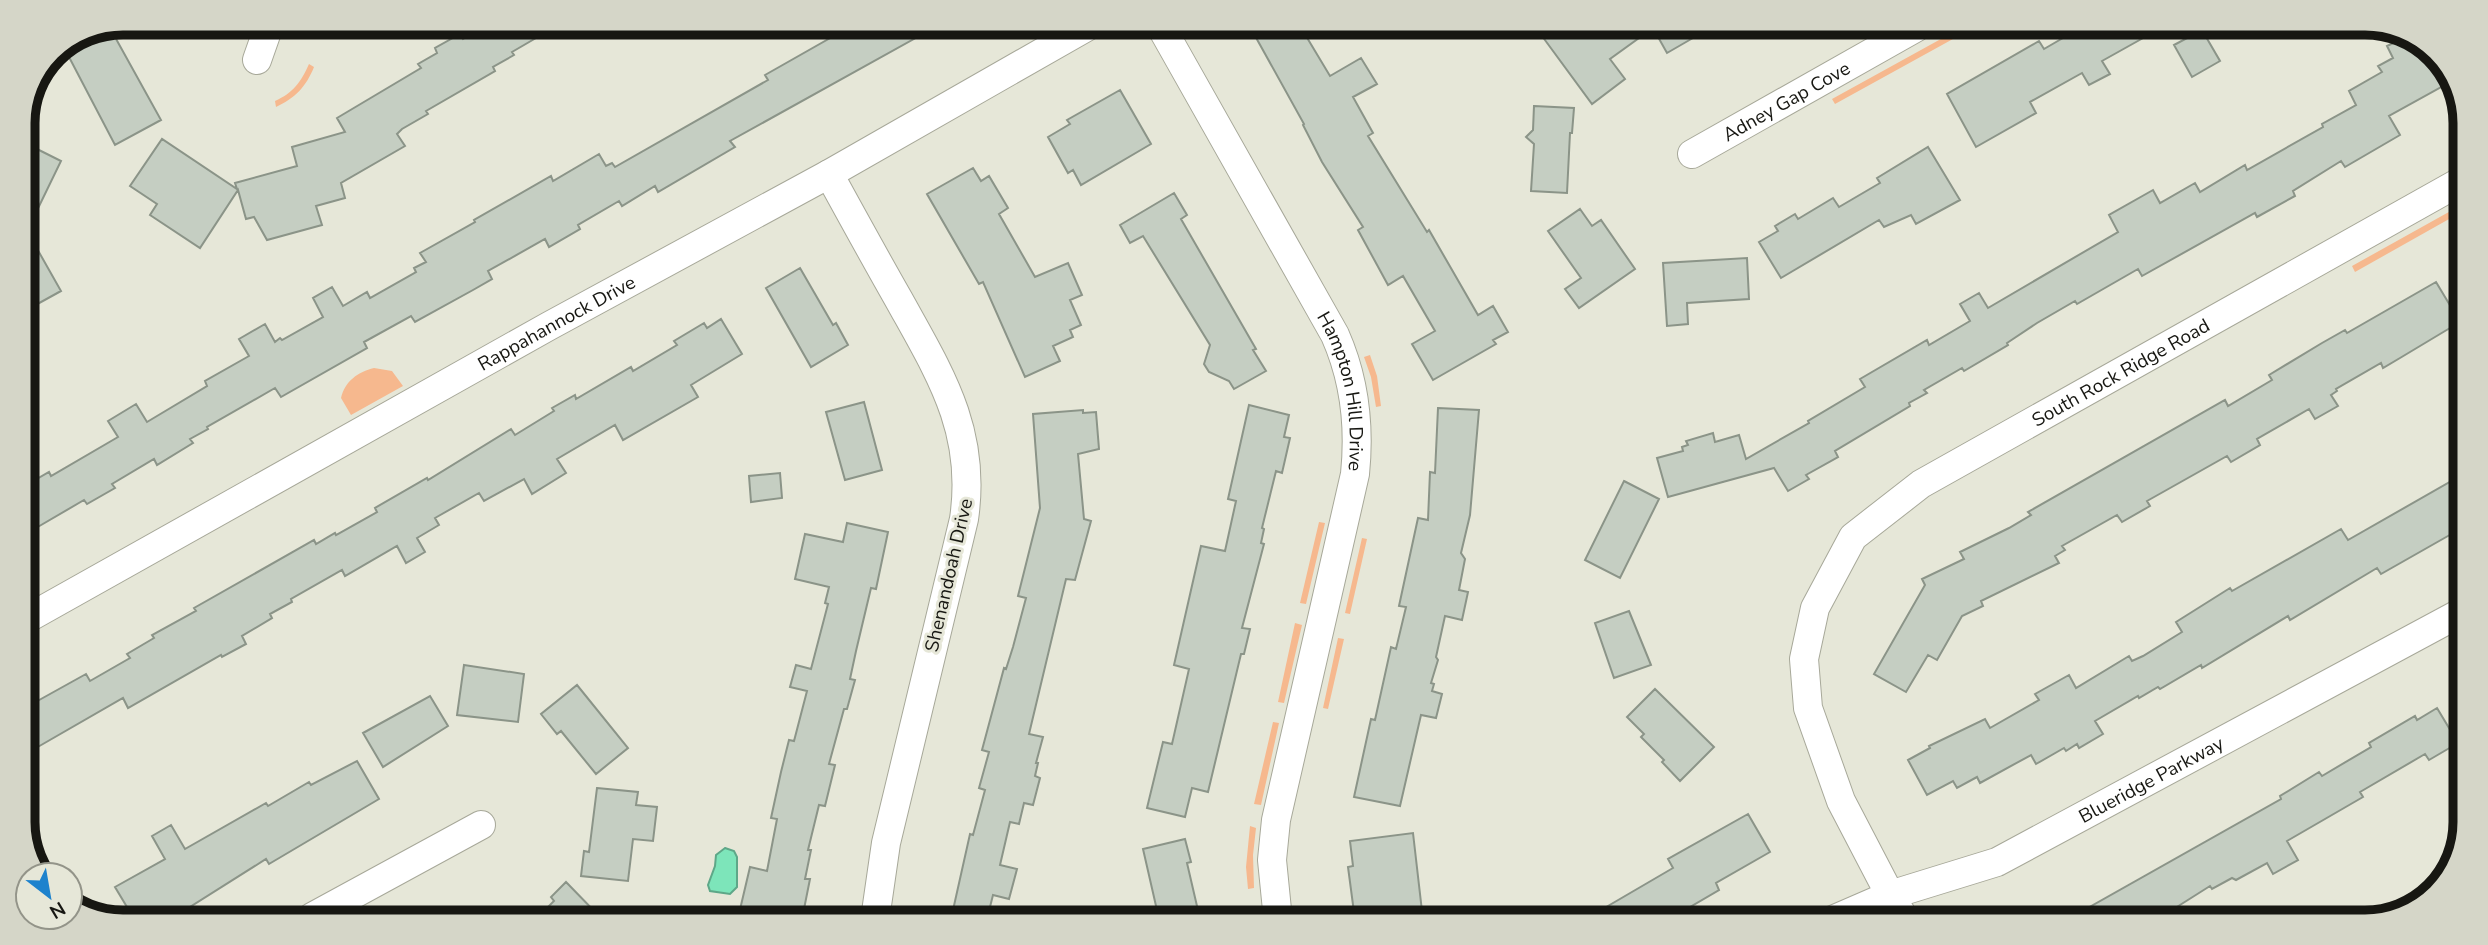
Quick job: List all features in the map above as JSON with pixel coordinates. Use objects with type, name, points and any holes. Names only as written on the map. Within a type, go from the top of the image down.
[{"type":"street","points":[[257,60],[266,35]]},
{"type":"street","name":"Rappahannock Drive","points":[[35,614],[549,326],[828,174],[1072,35]]},
{"type":"street","name":"Hampton Hill Drive","points":[[1166,35],[1335,335],[1347,365],[1357,421],[1355,474],[1276,820],[1272,860],[1277,910]]},
{"type":"street","name":"Adney Gap Cove","points":[[1692,154],[1903,35]]},
{"type":"street","name":"Shenandoah Drive","points":[[828,174],[944,382],[958,418],[967,471],[968,495],[964,519],[886,843],[876,910]]},
{"type":"street","name":"South Rock Ridge Road","points":[[1899,910],[1841,800],[1808,708],[1804,659],[1815,608],[1853,537],[1921,484],[2453,186]]},
{"type":"street","name":"Blueridge Parkway","points":[[1855,910],[1890,895],[1997,862],[2453,617]]},
{"type":"street","points":[[325,910],[481,825]]},
{"type":"shaded area","points":[[1948,35],[1960,35],[1835,104],[1832,99]]},
{"type":"shaded area","points":[[309,64],[314,67],[303,86],[289,100],[276,107],[275,101],[296,86]]},
{"type":"shaded area","points":[[2453,210],[2453,217],[2355,272],[2352,266]]},
{"type":"shaded area","points":[[1370,355],[1377,376],[1381,406],[1376,407],[1371,377],[1364,357]]},
{"type":"shaded area","points":[[374,368],[392,371],[403,386],[351,415],[341,398],[343,392],[353,378]]},
{"type":"shaded area","points":[[1319,522],[1325,523],[1306,604],[1300,603]]},
{"type":"shaded area","points":[[1362,538],[1367,539],[1350,614],[1345,613]]},
{"type":"shaded area","points":[[1295,623],[1302,625],[1284,703],[1278,702]]},
{"type":"shaded area","points":[[1338,638],[1344,639],[1328,709],[1323,708]]},
{"type":"shaded area","points":[[1273,722],[1279,723],[1261,805],[1254,804]]},
{"type":"shaded area","points":[[1250,826],[1256,828],[1254,888],[1248,889],[1246,867]]},
{"type":"shaded area","points":[[725,848],[734,851],[737,857],[737,887],[730,894],[710,891],[708,885],[716,855]]},
{"type":"building","points":[[458,35],[463,39],[470,35],[541,35],[512,52],[514,55],[493,67],[495,71],[426,111],[428,114],[402,129],[397,134],[405,146],[341,183],[345,198],[316,206],[322,225],[267,240],[254,217],[246,219],[238,190],[200,248],[150,215],[157,204],[130,186],[162,139],[237,189],[235,183],[297,166],[292,147],[345,132],[337,118],[421,68],[418,64],[437,53],[435,48]]},
{"type":"building","points":[[836,35],[921,35],[730,141],[735,147],[658,192],[655,186],[622,206],[619,201],[578,225],[580,229],[549,247],[545,239],[488,271],[492,279],[473,290],[415,322],[411,316],[364,342],[367,348],[281,397],[275,388],[207,427],[208,429],[190,439],[193,443],[157,465],[154,459],[112,484],[115,488],[87,504],[84,500],[36,528],[35,480],[49,472],[51,476],[118,437],[108,421],[136,404],[147,422],[207,386],[205,381],[249,356],[239,339],[265,324],[275,342],[280,338],[282,340],[323,317],[313,298],[332,287],[343,306],[367,292],[370,298],[416,272],[414,268],[426,262],[420,253],[551,176],[553,181],[599,154],[606,166],[612,163],[615,167],[768,80],[765,75]]},
{"type":"building","points":[[1255,35],[1305,35],[1330,76],[1361,58],[1377,84],[1353,97],[1373,133],[1368,136],[1427,232],[1429,230],[1478,315],[1493,306],[1508,332],[1493,340],[1496,344],[1433,380],[1412,344],[1435,331],[1403,276],[1388,285],[1358,230],[1363,227],[1322,162]]},
{"type":"building","points":[[1643,35],[1610,59],[1625,79],[1592,104],[1542,36]]},
{"type":"building","points":[[1657,35],[1698,35],[1667,53]]},
{"type":"building","points":[[2068,35],[2148,35],[2102,61],[2110,74],[2089,85],[2082,73],[2030,102],[2036,113],[1976,147],[1947,94],[2039,41],[2044,49]]},
{"type":"building","points":[[2193,35],[2205,35],[2220,61],[2192,77],[2174,45]]},
{"type":"building","points":[[114,36],[161,120],[115,145],[69,57],[74,50],[89,42]]},
{"type":"building","points":[[2397,41],[2414,50],[2435,69],[2444,85],[2389,116],[2400,135],[2345,167],[2341,161],[2293,191],[2295,196],[2257,217],[2255,213],[2142,276],[2138,269],[2077,304],[2075,301],[2037,323],[2007,343],[2008,345],[1964,371],[1962,368],[1924,390],[1927,393],[1909,403],[1910,406],[1835,451],[1838,457],[1806,475],[1809,479],[1788,491],[1774,468],[1668,497],[1657,458],[1683,451],[1682,447],[1688,445],[1686,441],[1713,433],[1715,442],[1739,435],[1746,459],[1865,387],[1860,379],[1927,340],[1929,345],[1970,321],[1960,304],[1979,293],[1988,308],[2118,232],[2109,215],[2153,190],[2160,203],[2195,183],[2200,192],[2245,165],[2247,170],[2323,127],[2322,124],[2356,105],[2349,91],[2382,72],[2378,66],[2393,58],[2387,46]]},
{"type":"building","points":[[1120,90],[1151,144],[1081,185],[1073,170],[1068,173],[1048,137],[1070,124],[1067,120]]},
{"type":"building","points":[[1534,106],[1574,108],[1567,193],[1531,191],[1534,144],[1526,137],[1533,130]]},
{"type":"building","points":[[1928,147],[1960,200],[1916,224],[1911,215],[1884,227],[1879,220],[1781,278],[1759,242],[1778,231],[1775,226],[1795,214],[1798,219],[1833,198],[1839,207],[1880,183],[1877,178]]},
{"type":"building","points":[[35,148],[61,161],[35,215]]},
{"type":"building","points":[[973,168],[981,181],[989,176],[1008,208],[999,214],[1035,277],[1068,263],[1082,295],[1070,300],[1081,325],[1070,330],[1073,337],[1053,346],[1060,361],[1025,377],[983,282],[979,284],[927,194]]},
{"type":"building","points":[[1174,193],[1187,215],[1181,219],[1266,371],[1234,389],[1229,381],[1209,372],[1204,364],[1210,345],[1143,236],[1130,243],[1120,225]]},
{"type":"building","points":[[1580,209],[1592,226],[1601,220],[1635,269],[1579,308],[1565,289],[1581,278],[1548,231]]},
{"type":"building","points":[[35,245],[61,291],[35,305]]},
{"type":"building","points":[[1747,258],[1749,299],[1687,303],[1688,324],[1667,326],[1663,263]]},
{"type":"building","points":[[800,268],[833,325],[836,323],[848,345],[811,367],[766,288]]},
{"type":"building","points":[[2436,282],[2453,310],[2453,326],[2383,368],[2381,363],[2336,389],[2331,395],[2338,406],[2315,419],[2309,409],[2257,439],[2260,445],[2231,462],[2227,456],[2147,501],[2150,506],[2122,522],[2117,515],[2062,546],[2065,550],[2055,556],[2059,563],[1981,601],[1983,606],[1962,616],[1937,660],[1928,655],[1906,692],[1874,674],[1925,585],[1922,579],[1964,559],[1960,552],[2031,515],[2028,512],[2225,400],[2228,406],[2272,380],[2269,375],[2345,330],[2347,333]]},
{"type":"building","points":[[721,319],[742,354],[691,385],[698,397],[623,440],[615,425],[557,459],[566,473],[532,494],[524,479],[484,501],[479,493],[435,518],[439,525],[417,538],[425,552],[406,563],[397,546],[345,576],[342,570],[270,614],[272,618],[242,636],[246,644],[222,657],[221,655],[128,708],[123,698],[36,748],[35,702],[86,674],[90,681],[130,658],[127,654],[154,638],[152,635],[196,611],[194,608],[314,540],[316,544],[377,512],[375,508],[427,478],[428,480],[511,429],[515,435],[575,395],[576,399],[631,367],[633,371],[677,345],[674,341],[704,323],[707,328]]},
{"type":"building","points":[[864,402],[882,470],[845,480],[826,412]]},
{"type":"building","points":[[1249,405],[1289,415],[1284,437],[1290,438],[1282,473],[1276,471],[1262,528],[1261,543],[1264,544],[1242,628],[1250,629],[1244,654],[1241,654],[1208,792],[1192,788],[1185,817],[1147,808],[1163,742],[1172,744],[1189,669],[1174,665],[1201,546],[1225,551],[1236,501],[1228,499]]},
{"type":"building","points":[[1438,408],[1479,410],[1470,515],[1461,553],[1465,559],[1459,590],[1468,592],[1462,620],[1445,616],[1436,657],[1438,660],[1431,683],[1434,684],[1432,691],[1442,694],[1436,718],[1421,715],[1400,806],[1354,797],[1371,719],[1375,720],[1391,647],[1396,649],[1406,607],[1399,606],[1418,518],[1428,520],[1430,472],[1435,473]]},
{"type":"building","points":[[1083,410],[1083,413],[1096,412],[1099,449],[1078,454],[1084,519],[1091,521],[1075,580],[1066,579],[1029,734],[1043,737],[1036,763],[1035,776],[1040,778],[1033,805],[1024,803],[1019,824],[1010,822],[1000,865],[1017,869],[1009,899],[993,895],[989,910],[953,910],[970,834],[973,835],[985,790],[979,788],[989,752],[982,750],[1026,598],[1018,596],[1040,508],[1033,414]]},
{"type":"building","points":[[780,473],[782,498],[751,502],[749,476]]},
{"type":"building","points":[[2453,480],[2453,533],[2381,574],[2377,568],[2290,620],[2288,616],[2202,668],[2201,665],[2160,689],[2158,687],[2139,698],[2138,696],[2095,721],[2103,734],[2079,748],[2077,744],[2066,751],[2064,748],[2036,764],[2031,755],[1980,783],[1977,777],[1957,788],[1953,781],[1927,795],[1908,760],[1930,748],[1929,746],[1985,719],[1990,728],[2039,700],[2035,694],[2069,675],[2076,688],[2129,656],[2132,661],[2143,656],[2182,632],[2176,622],[2230,588],[2232,591],[2341,529],[2348,540]]},
{"type":"building","points":[[1624,481],[1659,499],[1620,578],[1585,560]]},
{"type":"building","points":[[847,523],[888,532],[876,589],[871,588],[856,651],[850,679],[855,680],[829,764],[835,765],[825,806],[819,805],[808,850],[811,850],[805,879],[810,879],[804,910],[740,910],[750,867],[767,871],[777,819],[771,818],[781,772],[789,740],[794,741],[807,691],[790,687],[796,665],[811,669],[828,604],[825,603],[829,587],[795,579],[805,534],[843,542]]},
{"type":"building","points":[[1629,611],[1651,665],[1614,678],[1595,623]]},
{"type":"building","points":[[464,665],[524,674],[518,722],[457,715]]},
{"type":"building","points":[[577,685],[628,748],[596,774],[561,731],[557,734],[541,714]]},
{"type":"building","points":[[1655,689],[1714,747],[1680,781],[1641,737],[1644,734],[1627,717]]},
{"type":"building","points":[[430,696],[448,726],[383,767],[363,733]]},
{"type":"building","points":[[2437,708],[2453,735],[2453,746],[2429,760],[2425,754],[2360,792],[2363,797],[2287,841],[2298,860],[2273,874],[2267,863],[2236,880],[2232,878],[2212,889],[2210,886],[2172,910],[2084,910],[2281,799],[2280,796],[2319,772],[2322,776],[2371,747],[2369,743],[2415,716],[2417,720]]},
{"type":"building","points":[[357,761],[379,799],[269,864],[266,859],[185,910],[129,910],[115,887],[165,859],[152,836],[171,825],[185,849],[266,803],[268,806],[309,782],[311,785]]},
{"type":"building","points":[[597,788],[638,792],[636,805],[657,807],[653,841],[633,839],[628,881],[581,876],[584,851],[589,852]]},
{"type":"building","points":[[1748,814],[1770,852],[1716,883],[1719,890],[1685,910],[1601,910],[1673,868],[1668,859]]},
{"type":"building","points":[[1413,833],[1422,910],[1354,910],[1348,867],[1353,866],[1350,841]]},
{"type":"building","points":[[1185,839],[1191,862],[1187,863],[1198,910],[1157,910],[1143,849]]},
{"type":"building","points":[[566,882],[593,910],[545,910],[554,901],[551,897]]}]
